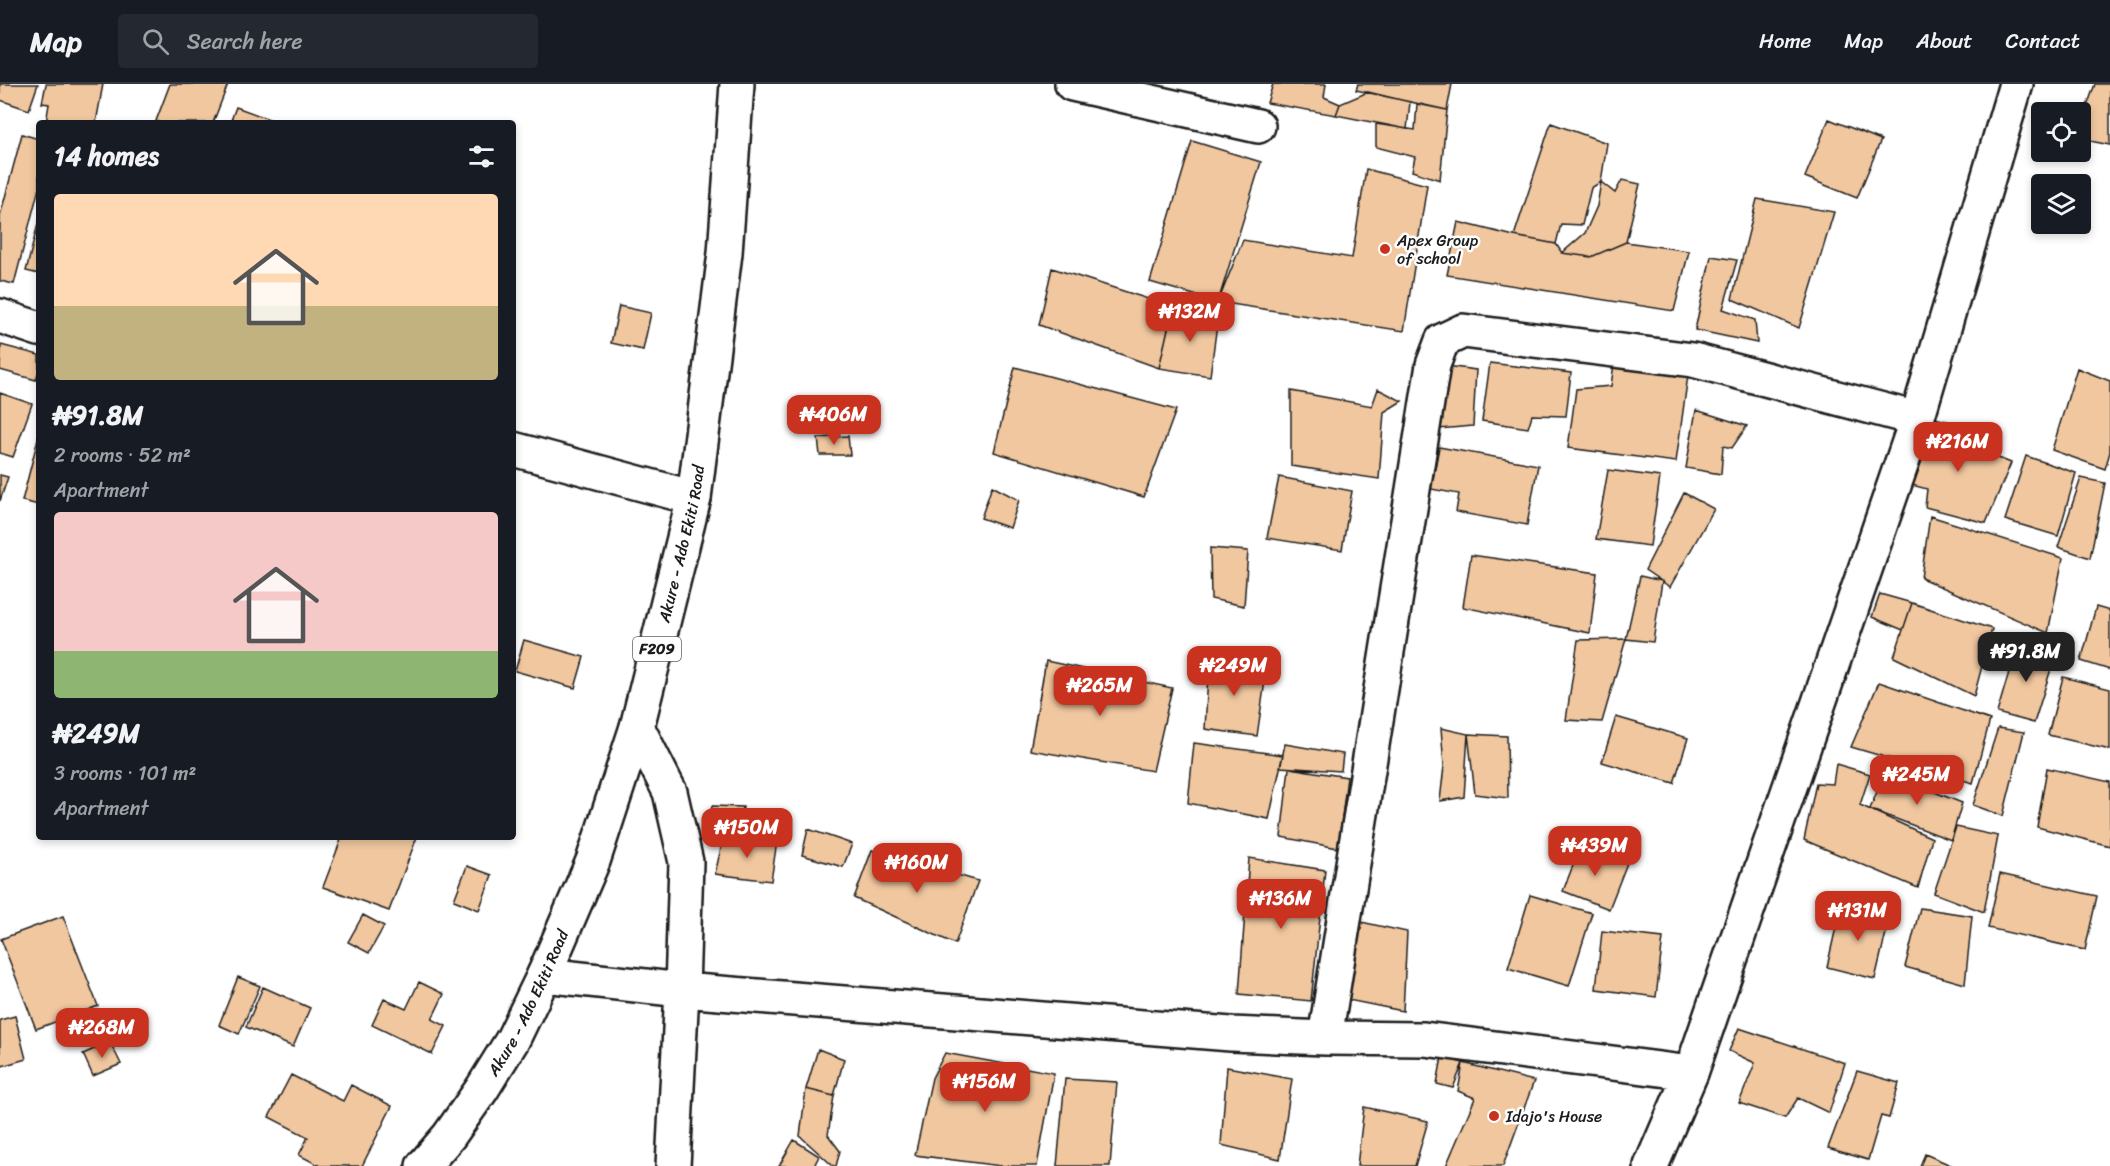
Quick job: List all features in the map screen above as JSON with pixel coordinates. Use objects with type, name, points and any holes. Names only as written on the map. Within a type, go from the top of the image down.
[{"type":"street","name":"Akure - Ado Ekiti Road","points":[[423,1166],[449,1136],[513,1039],[544,975],[592,861],[637,727],[694,498],[726,253],[737,84]]},
{"type":"street","points":[[1072,84],[1258,126]]},
{"type":"street","points":[[1651,1166],[1691,1073],[1917,419],[2016,84]]},
{"type":"street","points":[[0,316],[36,328]]},
{"type":"street","points":[[1325,1038],[1433,365],[1442,341],[1463,331],[1693,360],[1917,419]]},
{"type":"street","points":[[516,450],[694,498]]},
{"type":"street","points":[[637,727],[670,792],[686,862],[673,1166]]},
{"type":"street","points":[[544,975],[682,990],[1231,1034],[1424,1039],[1691,1073]]},
{"type":"building","points":[[0,84],[38,84],[29,110],[0,100]]},
{"type":"building","points":[[46,84],[103,84],[97,120],[46,120],[49,104],[42,103]]},
{"type":"building","points":[[170,84],[228,84],[214,120],[156,120]]},
{"type":"building","points":[[1273,84],[1326,84],[1324,97],[1340,104],[1336,115],[1267,103]]},
{"type":"building","points":[[1358,84],[1452,84],[1447,110],[1356,90]]},
{"type":"building","points":[[2095,84],[2110,84],[2110,145],[2091,141],[2091,102],[2089,102]]},
{"type":"building","points":[[1368,92],[1410,102],[1407,129],[1336,115],[1340,104]]},
{"type":"building","points":[[1417,104],[1447,110],[1440,180],[1412,171],[1415,157],[1376,147],[1376,124],[1415,130]]},
{"type":"building","points":[[236,107],[272,120],[231,120]]},
{"type":"building","points":[[1829,119],[1881,140],[1857,198],[1805,177]]},
{"type":"building","points":[[1551,123],[1607,143],[1601,182],[1591,188],[1582,225],[1561,224],[1556,244],[1514,236]]},
{"type":"building","points":[[22,134],[36,138],[36,200],[14,284],[0,281],[0,216]]},
{"type":"building","points":[[1192,141],[1261,162],[1218,302],[1150,282]]},
{"type":"building","name":"Apex Group of school","points":[[1366,169],[1427,185],[1404,331],[1218,302],[1243,240],[1352,258]]},
{"type":"building","points":[[1622,180],[1640,184],[1626,242],[1591,257],[1562,253],[1585,233],[1597,206],[1601,182],[1615,193]]},
{"type":"building","points":[[1757,199],[1834,212],[1799,328],[1732,299]]},
{"type":"building","points":[[1458,222],[1556,244],[1562,253],[1591,257],[1626,242],[1689,251],[1674,311],[1447,275]]},
{"type":"building","points":[[36,232],[36,273],[26,271]]},
{"type":"building","points":[[1711,256],[1737,260],[1723,309],[1755,320],[1757,343],[1695,330]]},
{"type":"building","points":[[1052,268],[1173,307],[1159,368],[1039,325]]},
{"type":"building","points":[[619,306],[651,313],[643,350],[611,343]]},
{"type":"building","points":[[1173,307],[1218,317],[1210,376],[1159,368]]},
{"type":"building","points":[[1,345],[36,354],[36,380],[0,370]]},
{"type":"building","points":[[1615,356],[1688,375],[1676,462],[1568,448],[1576,389],[1611,386]]},
{"type":"building","points":[[1490,363],[1571,373],[1566,416],[1532,415],[1528,428],[1482,421]]},
{"type":"building","points":[[1446,366],[1476,370],[1473,426],[1439,429]]},
{"type":"building","points":[[1015,367],[1176,410],[1144,497],[994,452]]},
{"type":"building","points":[[2077,368],[2110,381],[2110,452],[2105,469],[2052,450]]},
{"type":"building","points":[[1378,389],[1402,401],[1384,412],[1379,479],[1291,466],[1291,391],[1372,406]]},
{"type":"building","points":[[0,393],[32,404],[13,457],[0,453]]},
{"type":"building","points":[[1696,410],[1747,426],[1732,448],[1723,446],[1721,474],[1686,468]]},
{"type":"building","points":[[1931,417],[1966,426],[1965,445],[2011,463],[1986,523],[1925,507],[1927,489],[1912,485]]},
{"type":"building","points":[[848,436],[850,455],[820,455],[818,438]]},
{"type":"building","points":[[36,447],[36,504],[22,501]]},
{"type":"building","points":[[1439,447],[1538,465],[1527,525],[1456,512],[1459,494],[1431,489]]},
{"type":"building","points":[[2026,456],[2076,473],[2058,536],[2005,520]]},
{"type":"building","points":[[1608,470],[1660,477],[1650,546],[1596,539]]},
{"type":"building","points":[[0,475],[8,477],[0,501]]},
{"type":"building","points":[[1279,477],[1352,491],[1342,550],[1267,538]]},
{"type":"building","points":[[2081,478],[2105,483],[2090,558],[2058,547]]},
{"type":"building","points":[[992,486],[1019,500],[1010,528],[981,518]]},
{"type":"building","points":[[1684,493],[1714,509],[1670,587],[1645,570]]},
{"type":"building","points":[[1930,516],[2063,558],[2048,633],[1921,578]]},
{"type":"building","points":[[1210,548],[1248,551],[1244,606],[1211,599]]},
{"type":"building","points":[[1471,555],[1597,573],[1590,633],[1463,607]]},
{"type":"building","points":[[1640,576],[1662,581],[1653,642],[1626,639]]},
{"type":"building","points":[[1880,594],[1912,603],[1903,630],[1872,617]]},
{"type":"building","points":[[1912,603],[1992,629],[1974,696],[1894,657]]},
{"type":"building","points":[[2096,607],[2110,611],[2110,670],[2081,661]]},
{"type":"building","points":[[1626,639],[1602,722],[1566,720],[1578,640]]},
{"type":"building","points":[[524,640],[584,657],[575,688],[516,671]]},
{"type":"building","points":[[2017,645],[2056,653],[2034,723],[1997,713]]},
{"type":"building","points":[[1209,657],[1267,667],[1257,736],[1205,729]]},
{"type":"building","points":[[1046,661],[1172,688],[1153,771],[1030,750]]},
{"type":"building","points":[[2063,677],[2110,689],[2110,750],[2048,735]]},
{"type":"building","points":[[1879,682],[1990,720],[1973,783],[1851,747]]},
{"type":"building","points":[[1616,717],[1688,738],[1674,783],[1602,762]]},
{"type":"building","points":[[1441,728],[1468,734],[1464,797],[1440,801],[1444,766]]},
{"type":"building","points":[[1998,728],[2024,732],[2003,816],[1973,805]]},
{"type":"building","points":[[1468,734],[1507,736],[1508,798],[1475,794]]},
{"type":"building","points":[[1194,743],[1283,755],[1269,819],[1188,803]]},
{"type":"building","points":[[1285,744],[1343,754],[1341,771],[1280,767]]},
{"type":"building","points":[[1836,764],[1870,774],[1860,805],[1932,838],[1918,888],[1804,840],[1816,783],[1833,784]]},
{"type":"building","points":[[1289,768],[1347,777],[1338,848],[1281,837]]},
{"type":"building","points":[[2047,768],[2110,782],[2110,846],[2037,827]]},
{"type":"building","points":[[1885,772],[1962,803],[1951,840],[1870,809]]},
{"type":"building","points":[[712,806],[743,807],[739,833],[708,828]]},
{"type":"building","points":[[1956,827],[1998,836],[1984,912],[1934,893]]},
{"type":"building","points":[[808,829],[852,844],[843,867],[802,855]]},
{"type":"building","points":[[723,839],[777,841],[771,881],[715,874]]},
{"type":"building","points":[[341,840],[416,840],[389,911],[323,887]]},
{"type":"building","points":[[1581,845],[1627,863],[1609,909],[1563,891]]},
{"type":"building","points":[[872,850],[978,881],[955,944],[854,898]]},
{"type":"building","points":[[1249,858],[1325,870],[1311,1001],[1239,994]]},
{"type":"building","points":[[467,866],[492,875],[479,910],[454,900]]},
{"type":"building","points":[[2000,874],[2097,896],[2085,950],[1988,928]]},
{"type":"building","points":[[1530,895],[1592,913],[1569,986],[1508,968]]},
{"type":"building","points":[[1841,905],[1890,916],[1875,979],[1827,967]]},
{"type":"building","points":[[1920,908],[1972,916],[1965,984],[1905,967]]},
{"type":"building","points":[[363,915],[384,926],[369,953],[348,942]]},
{"type":"building","points":[[63,916],[98,1006],[36,1029],[1,939]]},
{"type":"building","points":[[1357,921],[1407,932],[1403,1011],[1348,1000]]},
{"type":"building","points":[[1602,931],[1663,938],[1656,997],[1596,989]]},
{"type":"building","points":[[238,977],[260,986],[239,1034],[219,1025]]},
{"type":"building","points":[[419,982],[444,994],[432,1019],[446,1026],[432,1054],[372,1025],[384,999],[406,1009]]},
{"type":"building","points":[[263,987],[310,1008],[293,1047],[246,1027]]},
{"type":"building","points":[[15,1016],[26,1059],[2,1066],[0,1020]]},
{"type":"building","points":[[1739,1028],[1845,1063],[1829,1113],[1798,1098],[1785,1118],[1739,1103],[1755,1063],[1729,1051]]},
{"type":"building","points":[[110,1042],[121,1064],[93,1076],[83,1054]]},
{"type":"building","points":[[818,1049],[844,1059],[834,1096],[806,1089]]},
{"type":"building","points":[[945,1053],[1054,1073],[1037,1166],[1001,1166],[915,1155],[932,1078]]},
{"type":"building","points":[[1442,1057],[1463,1063],[1453,1088],[1437,1084]]},
{"type":"building","name":"Idajo's House","points":[[1463,1063],[1534,1081],[1503,1166],[1446,1166],[1475,1098],[1458,1091]]},
{"type":"building","points":[[1227,1067],[1292,1079],[1280,1159],[1221,1145]]},
{"type":"building","points":[[1857,1071],[1899,1083],[1889,1118],[1881,1116],[1868,1160],[1828,1148]]},
{"type":"building","points":[[291,1075],[343,1101],[351,1085],[392,1106],[362,1166],[320,1166],[299,1155],[308,1137],[269,1117]]},
{"type":"building","points":[[1065,1079],[1117,1082],[1110,1166],[1057,1166]]},
{"type":"building","points":[[806,1089],[834,1096],[828,1135],[840,1151],[836,1166],[833,1166],[800,1136]]},
{"type":"building","points":[[1364,1107],[1428,1121],[1415,1166],[1357,1166]]},
{"type":"building","points":[[794,1140],[819,1156],[814,1166],[779,1166]]},
{"type":"building","points":[[1925,1154],[1953,1166],[1920,1166]]},
{"type":"place","name":"Apex Group of school","points":[[1385,249]]},
{"type":"place","name":"Idajo's House","points":[[1494,1116]]}]
